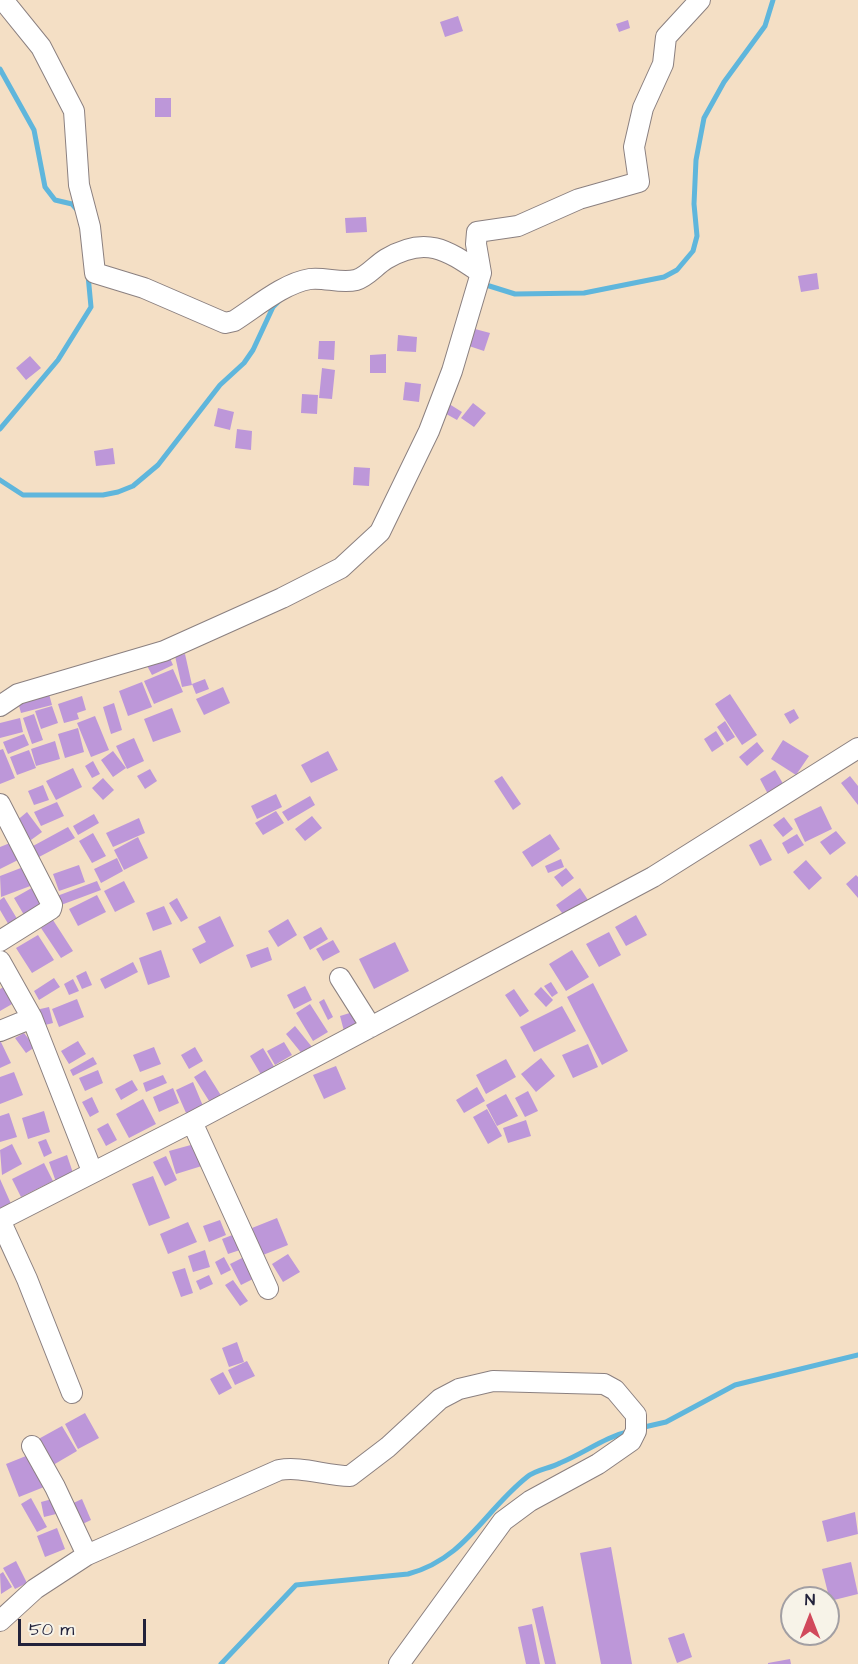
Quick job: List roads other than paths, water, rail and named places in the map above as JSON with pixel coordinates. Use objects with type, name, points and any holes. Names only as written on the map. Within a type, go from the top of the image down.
[{"type":"street","points":[[3,0],[41,47],[74,111],[79,185],[90,227],[95,273],[144,288],[225,323],[234,321],[298,282],[312,279],[356,280],[393,256],[417,247],[432,246],[450,252],[481,273]]},
{"type":"street","points":[[0,706],[18,694],[164,651],[282,598],[340,568],[380,532],[429,431],[452,371],[481,273],[476,244],[477,232],[518,226],[579,198],[639,182],[634,147],[643,108],[663,64],[666,37],[700,0]]},
{"type":"street","points":[[72,1393],[27,1279],[0,1220],[192,1122],[653,877],[858,748]]},
{"type":"street","points":[[0,804],[52,905],[51,909],[0,941]]},
{"type":"street","points":[[0,961],[32,1018],[92,1172]]},
{"type":"street","points":[[340,978],[372,1027]]},
{"type":"street","points":[[0,1031],[32,1018]]},
{"type":"street","points":[[192,1122],[268,1289]]},
{"type":"street","points":[[0,1621],[35,1589],[87,1555],[279,1470],[295,1468],[313,1473],[350,1476],[388,1447],[440,1399],[459,1389],[493,1381],[555,1381],[604,1384],[615,1390],[636,1416],[636,1431],[631,1441],[598,1464],[530,1501],[503,1521],[399,1664]]},
{"type":"street","points":[[32,1446],[55,1487],[87,1555]]},
{"type":"waterway","points":[[483,284],[515,294],[584,293],[664,277],[677,270],[693,251],[697,236],[694,204],[696,160],[704,118],[724,82],[765,26],[773,0]]},
{"type":"waterway","points":[[0,69],[34,130],[45,187],[55,200],[72,204],[79,212]]},
{"type":"waterway","points":[[0,429],[58,360],[91,307],[88,275]]},
{"type":"waterway","points":[[0,480],[23,495],[103,495],[133,486],[158,465],[220,385],[244,363],[253,350],[273,307],[280,300]]},
{"type":"waterway","points":[[640,1428],[666,1422],[735,1385],[858,1355]]},
{"type":"waterway","points":[[221,1664],[296,1585],[408,1574],[428,1567],[459,1546],[512,1490],[531,1474],[556,1465],[612,1437],[631,1431]]}]
